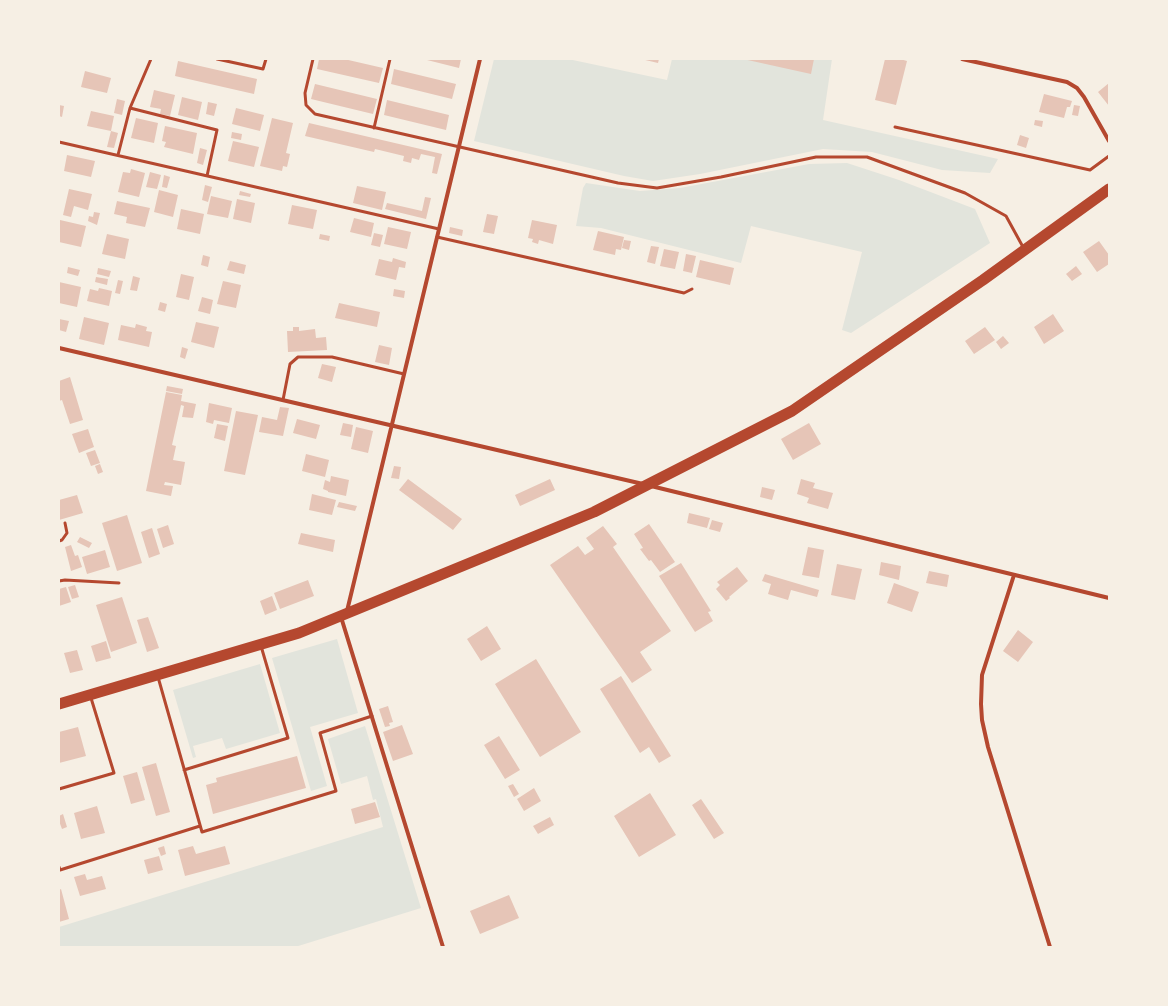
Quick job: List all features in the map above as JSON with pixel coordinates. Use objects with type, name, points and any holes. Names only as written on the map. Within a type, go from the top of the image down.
[{"type":"highway","points":[[59,704],[299,633],[594,512],[792,412],[977,285],[1109,189]]},
{"type":"street","points":[[443,947],[372,716],[344,614],[392,425],[480,59]]},
{"type":"street","points":[[962,59],[1067,82],[1076,88],[1084,97],[1109,141]]},
{"type":"street","points":[[59,348],[647,485],[1109,598]]},
{"type":"street","points":[[1014,575],[982,675],[982,720],[988,747],[1050,947]]},
{"type":"lane","points":[[118,155],[130,108],[151,59]]},
{"type":"lane","points":[[217,59],[263,69],[266,59]]},
{"type":"lane","points":[[313,59],[305,93],[306,105],[315,114],[618,183],[657,188],[721,177],[816,157],[867,157],[965,193],[1006,216],[1025,250]]},
{"type":"lane","points":[[374,128],[390,59]]},
{"type":"lane","points":[[130,108],[218,130],[207,176]]},
{"type":"lane","points":[[895,127],[1090,170],[1109,156]]},
{"type":"lane","points":[[59,142],[439,229]]},
{"type":"lane","points":[[437,237],[684,293],[692,289]]},
{"type":"lane","points":[[283,400],[290,364],[298,357],[332,357],[404,374]]},
{"type":"lane","points":[[59,541],[62,540],[67,533],[64,523]]},
{"type":"lane","points":[[59,581],[119,583]]},
{"type":"lane","points":[[184,770],[288,738],[260,644]]},
{"type":"lane","points":[[157,675],[202,832],[336,791],[320,733],[372,716]]},
{"type":"lane","points":[[59,789],[114,773],[90,695]]},
{"type":"lane","points":[[59,869],[200,826]]},
{"type":"shaded area","points":[[494,59],[568,59],[667,80],[672,59],[832,59],[823,120],[998,159],[990,173],[942,170],[872,152],[823,149],[700,174],[653,181],[624,176],[474,141]]},
{"type":"shaded area","points":[[847,163],[899,180],[975,209],[990,243],[851,333],[842,330],[862,252],[751,226],[741,263],[601,228],[576,226],[583,188],[586,183],[640,191],[680,188],[809,164]]},
{"type":"shaded area","points":[[337,639],[358,713],[310,727],[327,786],[311,791],[272,658]]},
{"type":"shaded area","points":[[260,664],[280,733],[226,749],[222,738],[193,746],[196,757],[193,758],[173,690]]},
{"type":"shaded area","points":[[365,726],[421,908],[295,947],[59,947],[59,927],[383,827],[376,799],[373,800],[367,776],[341,784],[328,739]]},
{"type":"building","points":[[319,59],[344,59],[383,68],[379,83],[317,69]]},
{"type":"building","points":[[423,59],[461,59],[459,68]]},
{"type":"building","points":[[641,59],[659,59],[658,63]]},
{"type":"building","points":[[743,59],[814,59],[811,74]]},
{"type":"building","points":[[885,59],[900,59],[907,61],[896,105],[875,100]]},
{"type":"building","points":[[178,61],[257,79],[254,94],[175,76]]},
{"type":"building","points":[[394,69],[456,84],[452,99],[391,84]]},
{"type":"building","points":[[85,71],[111,78],[107,93],[81,87]]},
{"type":"building","points":[[1109,83],[1109,106],[1098,92]]},
{"type":"building","points":[[315,84],[377,99],[373,114],[311,99]]},
{"type":"building","points":[[154,90],[175,95],[170,116],[160,114],[161,109],[150,107]]},
{"type":"building","points":[[1044,94],[1072,101],[1070,107],[1067,107],[1064,118],[1039,112]]},
{"type":"building","points":[[182,97],[202,102],[198,120],[178,115]]},
{"type":"building","points":[[117,99],[125,101],[122,115],[114,113]]},
{"type":"building","points":[[387,100],[449,115],[446,130],[384,115]]},
{"type":"building","points":[[208,102],[217,104],[214,116],[206,114]]},
{"type":"building","points":[[59,105],[64,106],[62,117],[59,116]]},
{"type":"building","points":[[1074,105],[1080,106],[1078,116],[1072,115]]},
{"type":"building","points":[[236,108],[264,115],[260,131],[232,124]]},
{"type":"building","points":[[91,111],[114,116],[111,131],[87,126]]},
{"type":"building","points":[[136,118],[158,123],[154,143],[131,138]]},
{"type":"building","points":[[272,118],[293,123],[286,153],[290,154],[287,167],[283,166],[282,171],[260,166]]},
{"type":"building","points":[[1035,120],[1043,121],[1042,127],[1034,125]]},
{"type":"building","points":[[309,123],[442,154],[437,174],[432,173],[435,157],[421,154],[419,160],[412,158],[411,163],[403,161],[404,156],[375,149],[374,152],[305,136]]},
{"type":"building","points":[[165,126],[197,133],[193,154],[164,147],[166,142],[162,141]]},
{"type":"building","points":[[111,131],[118,133],[114,148],[107,147]]},
{"type":"building","points":[[232,132],[242,134],[241,140],[231,138]]},
{"type":"building","points":[[1020,135],[1029,138],[1026,148],[1017,145]]},
{"type":"building","points":[[233,141],[259,147],[254,167],[228,161]]},
{"type":"building","points":[[200,148],[207,150],[203,165],[197,163]]},
{"type":"building","points":[[67,155],[95,161],[91,177],[64,171]]},
{"type":"building","points":[[131,169],[145,173],[139,197],[118,192],[123,172],[130,173]]},
{"type":"building","points":[[150,172],[161,175],[157,189],[146,187]]},
{"type":"building","points":[[164,175],[170,177],[167,188],[162,187]]},
{"type":"building","points":[[205,185],[212,187],[208,202],[202,200]]},
{"type":"building","points":[[357,186],[386,192],[382,210],[353,203]]},
{"type":"building","points":[[69,189],[92,194],[88,210],[74,206],[71,217],[63,215]]},
{"type":"building","points":[[159,190],[178,195],[173,217],[154,212]]},
{"type":"building","points":[[240,191],[251,194],[250,197],[239,195]]},
{"type":"building","points":[[211,196],[232,201],[228,218],[207,214]]},
{"type":"building","points":[[425,197],[431,198],[426,219],[385,209],[387,203],[422,211]]},
{"type":"building","points":[[237,199],[255,203],[251,223],[233,219]]},
{"type":"building","points":[[117,201],[150,208],[145,227],[126,223],[127,217],[114,214]]},
{"type":"building","points":[[292,205],[317,210],[313,229],[288,224]]},
{"type":"building","points":[[181,209],[204,214],[200,234],[177,229]]},
{"type":"building","points":[[94,212],[100,213],[97,225],[88,221],[89,216],[93,217]]},
{"type":"building","points":[[487,214],[498,216],[494,234],[483,232]]},
{"type":"building","points":[[354,218],[374,223],[371,237],[350,232]]},
{"type":"building","points":[[60,220],[86,226],[81,247],[59,242]]},
{"type":"building","points":[[532,220],[557,225],[553,244],[539,240],[538,244],[532,242],[533,239],[528,238]]},
{"type":"building","points":[[388,227],[411,232],[407,249],[384,244]]},
{"type":"building","points":[[450,227],[463,230],[462,236],[449,233]]},
{"type":"building","points":[[598,231],[624,237],[621,250],[616,249],[615,255],[593,250]]},
{"type":"building","points":[[374,233],[383,235],[380,247],[371,245]]},
{"type":"building","points":[[107,234],[129,239],[125,259],[102,254]]},
{"type":"building","points":[[320,234],[330,236],[329,241],[319,239]]},
{"type":"building","points":[[624,240],[631,241],[629,250],[622,248]]},
{"type":"building","points":[[1099,241],[1109,255],[1109,264],[1097,272],[1083,252]]},
{"type":"building","points":[[651,246],[659,247],[655,264],[647,262]]},
{"type":"building","points":[[664,249],[679,252],[675,269],[660,266]]},
{"type":"building","points":[[686,254],[696,256],[692,273],[683,271]]},
{"type":"building","points":[[203,255],[210,257],[208,267],[201,265]]},
{"type":"building","points":[[393,258],[406,262],[405,268],[399,267],[396,280],[375,275],[379,259],[392,262]]},
{"type":"building","points":[[700,260],[734,268],[730,285],[696,277]]},
{"type":"building","points":[[230,261],[246,265],[244,274],[227,270]]},
{"type":"building","points":[[1076,266],[1082,274],[1072,281],[1066,274]]},
{"type":"building","points":[[68,267],[80,270],[78,276],[67,273]]},
{"type":"building","points":[[98,268],[111,271],[109,277],[97,274]]},
{"type":"building","points":[[181,274],[194,277],[189,300],[176,297]]},
{"type":"building","points":[[133,276],[140,278],[137,291],[130,290]]},
{"type":"building","points":[[96,277],[108,279],[107,285],[95,282]]},
{"type":"building","points":[[118,280],[123,281],[120,294],[115,293]]},
{"type":"building","points":[[223,281],[241,285],[236,308],[217,304]]},
{"type":"building","points":[[59,282],[81,287],[77,307],[59,303]]},
{"type":"building","points":[[99,288],[112,291],[109,306],[87,301],[90,289],[98,291]]},
{"type":"building","points":[[394,289],[405,291],[404,298],[393,296]]},
{"type":"building","points":[[202,297],[213,300],[210,314],[198,311]]},
{"type":"building","points":[[160,302],[167,304],[165,312],[158,310]]},
{"type":"building","points":[[339,303],[380,312],[377,327],[335,318]]},
{"type":"building","points":[[1053,314],[1064,331],[1044,344],[1034,327]]},
{"type":"building","points":[[84,317],[109,323],[104,345],[79,339]]},
{"type":"building","points":[[59,319],[69,321],[66,332],[59,330]]},
{"type":"building","points":[[196,322],[219,327],[214,348],[191,342]]},
{"type":"building","points":[[136,324],[147,327],[146,331],[152,332],[149,347],[118,340],[121,325],[135,328]]},
{"type":"building","points":[[293,327],[299,327],[299,331],[315,329],[316,338],[326,337],[327,350],[288,352],[287,331],[293,331]]},
{"type":"building","points":[[985,327],[995,340],[974,354],[965,341]]},
{"type":"building","points":[[1003,336],[1009,343],[1001,349],[996,342]]},
{"type":"building","points":[[379,345],[392,348],[389,365],[375,362]]},
{"type":"building","points":[[182,347],[188,349],[185,359],[180,357]]},
{"type":"building","points":[[322,364],[336,367],[332,382],[318,378]]},
{"type":"building","points":[[70,377],[83,420],[70,424],[62,400],[59,401],[59,381]]},
{"type":"building","points":[[167,386],[183,389],[182,394],[166,391]]},
{"type":"building","points":[[166,392],[182,395],[181,401],[196,404],[193,418],[182,417],[184,406],[181,405],[172,445],[176,446],[173,460],[185,462],[181,485],[165,482],[164,485],[173,486],[171,496],[146,491]]},
{"type":"building","points":[[209,403],[232,408],[229,423],[214,420],[213,424],[206,422]]},
{"type":"building","points":[[280,407],[289,408],[283,436],[259,432],[262,417],[277,420]]},
{"type":"building","points":[[236,411],[258,415],[245,475],[224,471]]},
{"type":"building","points":[[297,419],[320,425],[316,439],[293,433]]},
{"type":"building","points":[[343,423],[353,425],[351,437],[340,435]]},
{"type":"building","points":[[809,423],[821,444],[793,460],[781,439]]},
{"type":"building","points":[[217,424],[228,426],[225,441],[214,438]]},
{"type":"building","points":[[356,427],[373,431],[368,453],[351,449]]},
{"type":"building","points":[[88,429],[94,447],[79,453],[72,434]]},
{"type":"building","points":[[95,450],[100,463],[91,466],[86,453]]},
{"type":"building","points":[[306,454],[329,460],[325,477],[302,471]]},
{"type":"building","points":[[100,464],[103,472],[98,474],[95,466]]},
{"type":"building","points":[[394,466],[401,467],[399,479],[391,478]]},
{"type":"building","points":[[331,476],[349,480],[346,496],[328,492],[323,489],[325,480],[330,482]]},
{"type":"building","points":[[408,479],[462,519],[453,530],[399,490]]},
{"type":"building","points":[[550,479],[555,490],[520,506],[515,495]]},
{"type":"building","points":[[801,479],[815,483],[813,488],[833,493],[828,509],[807,503],[809,498],[797,494]]},
{"type":"building","points":[[762,487],[775,490],[772,500],[760,497]]},
{"type":"building","points":[[312,494],[336,500],[332,515],[309,510]]},
{"type":"building","points":[[77,495],[83,513],[59,520],[59,500]]},
{"type":"building","points":[[339,502],[357,506],[355,511],[337,507]]},
{"type":"building","points":[[689,513],[710,518],[707,528],[687,523]]},
{"type":"building","points":[[127,515],[142,563],[117,571],[102,523]]},
{"type":"building","points":[[712,520],[723,523],[720,532],[709,529]]},
{"type":"building","points":[[649,524],[675,562],[660,572],[640,549],[643,548],[634,534]]},
{"type":"building","points":[[168,525],[174,544],[163,548],[157,529]]},
{"type":"building","points":[[603,526],[617,544],[613,547],[671,631],[640,652],[652,670],[632,683],[550,565],[578,546],[585,555],[594,549],[586,538]]},
{"type":"building","points":[[152,528],[160,554],[149,558],[141,532]]},
{"type":"building","points":[[301,533],[335,540],[333,552],[298,544]]},
{"type":"building","points":[[80,537],[92,543],[89,548],[77,542]]},
{"type":"building","points":[[71,545],[75,556],[78,555],[82,567],[71,571],[65,547]]},
{"type":"building","points":[[808,547],[824,550],[819,578],[802,575]]},
{"type":"building","points":[[105,550],[110,567],[87,574],[82,557]]},
{"type":"building","points":[[881,562],[901,566],[899,580],[879,575]]},
{"type":"building","points":[[681,563],[711,611],[708,612],[713,621],[695,632],[659,576]]},
{"type":"building","points":[[837,564],[862,569],[855,600],[831,595]]},
{"type":"building","points":[[737,567],[748,581],[726,601],[716,589],[720,585],[717,582]]},
{"type":"building","points":[[929,571],[949,575],[947,587],[926,583]]},
{"type":"building","points":[[765,574],[819,590],[817,597],[791,590],[788,600],[768,594],[771,584],[762,581]]},
{"type":"building","points":[[308,580],[314,596],[280,609],[274,593]]},
{"type":"building","points":[[894,583],[919,592],[912,612],[887,603]]},
{"type":"building","points":[[75,585],[79,597],[72,599],[68,587]]},
{"type":"building","points":[[66,587],[71,602],[59,606],[59,589]]},
{"type":"building","points":[[272,596],[277,610],[265,615],[260,601]]},
{"type":"building","points":[[122,597],[137,643],[111,652],[96,605]]},
{"type":"building","points":[[148,617],[159,648],[147,652],[137,620]]},
{"type":"building","points":[[487,626],[501,649],[481,661],[467,639]]},
{"type":"building","points":[[1018,630],[1033,642],[1018,662],[1003,651]]},
{"type":"building","points":[[106,641],[111,658],[96,662],[91,646]]},
{"type":"building","points":[[77,650],[83,670],[70,673],[64,653]]},
{"type":"building","points":[[536,659],[581,732],[540,757],[495,684]]},
{"type":"building","points":[[621,676],[671,756],[659,763],[649,747],[640,753],[600,689]]},
{"type":"building","points":[[388,706],[393,722],[389,723],[390,726],[385,727],[379,709]]},
{"type":"building","points":[[402,725],[413,754],[393,761],[383,732]]},
{"type":"building","points":[[78,727],[86,756],[59,763],[59,732]]},
{"type":"building","points":[[499,736],[520,770],[505,779],[484,745]]},
{"type":"building","points":[[297,756],[306,788],[213,814],[206,785],[217,782],[216,778]]},
{"type":"building","points":[[156,763],[170,812],[156,816],[142,767]]},
{"type":"building","points":[[137,772],[145,800],[131,804],[123,776]]},
{"type":"building","points":[[513,784],[519,794],[514,797],[508,786]]},
{"type":"building","points":[[534,788],[541,801],[524,811],[517,799]]},
{"type":"building","points":[[650,793],[676,835],[639,857],[614,816]]},
{"type":"building","points":[[701,799],[724,833],[714,839],[692,805]]},
{"type":"building","points":[[375,802],[380,817],[355,824],[351,809]]},
{"type":"building","points":[[97,806],[105,833],[81,839],[74,813]]},
{"type":"building","points":[[63,814],[67,827],[62,829],[59,816]]},
{"type":"building","points":[[550,817],[554,825],[538,834],[533,826]]},
{"type":"building","points":[[164,846],[166,854],[161,856],[158,848]]},
{"type":"building","points":[[193,846],[196,854],[225,846],[230,864],[185,876],[178,850]]},
{"type":"building","points":[[159,856],[163,870],[148,874],[144,860]]},
{"type":"building","points":[[85,874],[87,880],[102,876],[106,889],[80,896],[74,877]]},
{"type":"building","points":[[61,889],[69,919],[59,922],[59,890]]},
{"type":"building","points":[[509,895],[519,918],[480,934],[470,911]]}]
